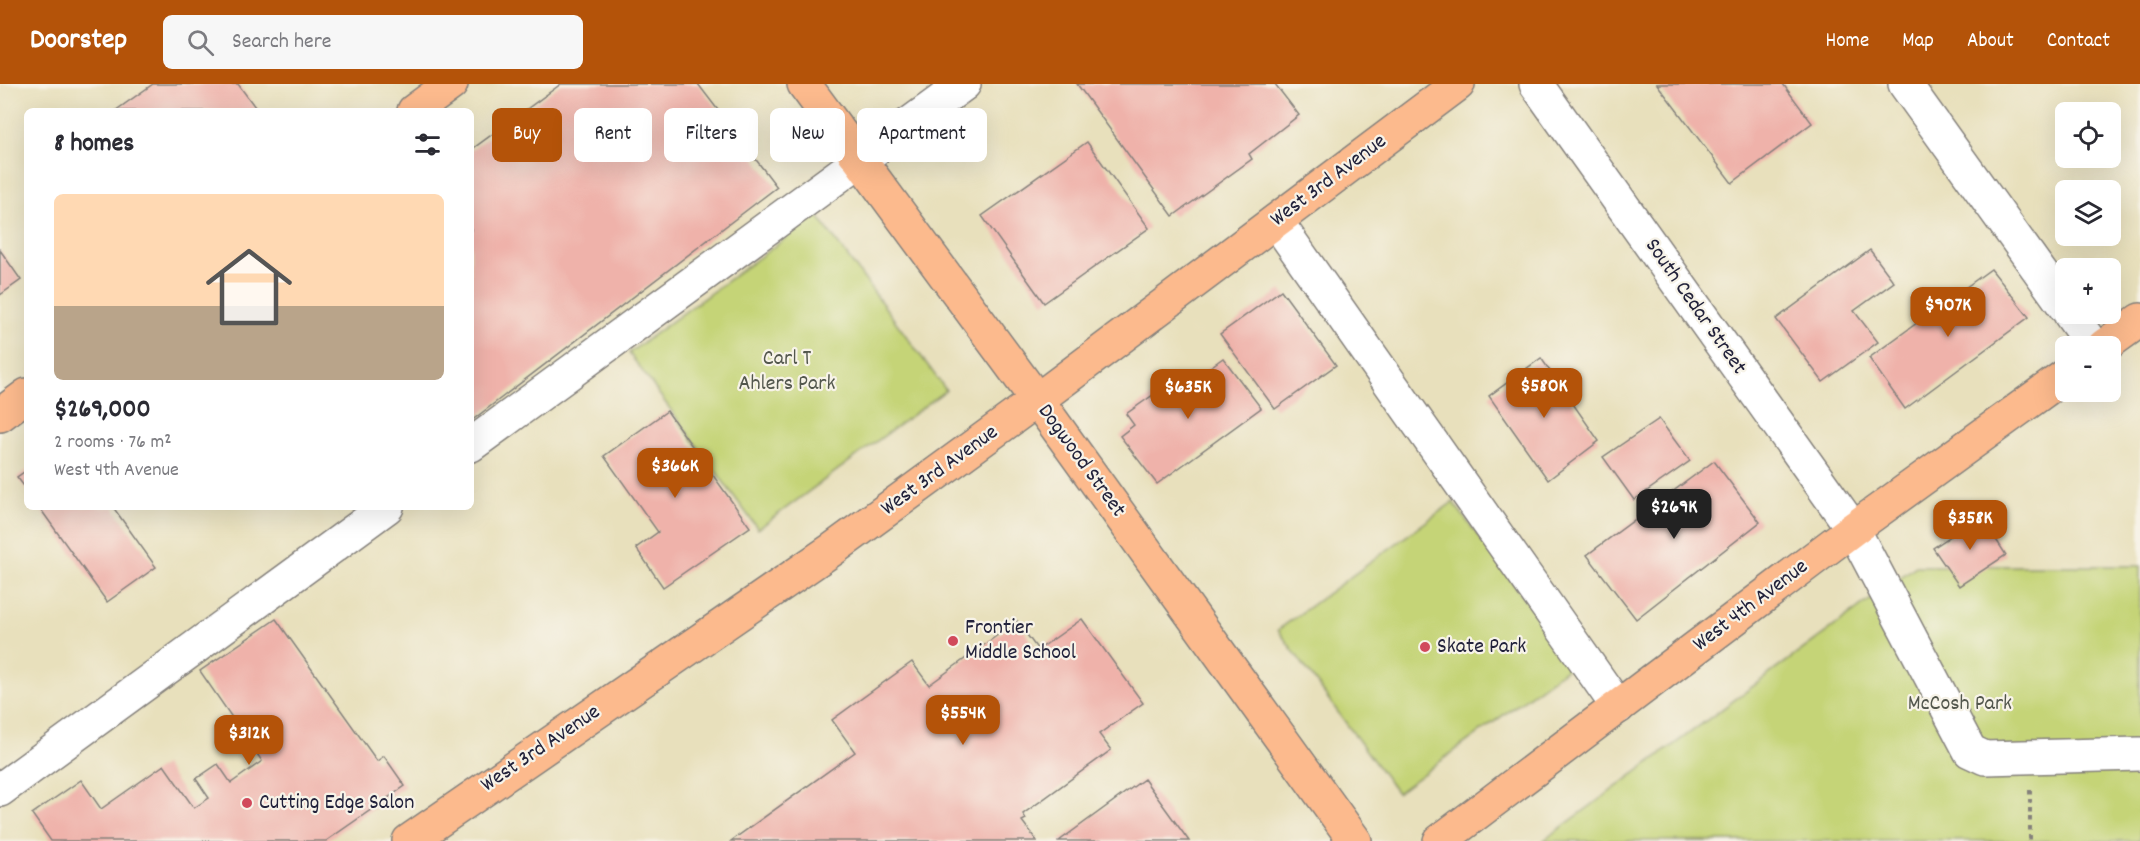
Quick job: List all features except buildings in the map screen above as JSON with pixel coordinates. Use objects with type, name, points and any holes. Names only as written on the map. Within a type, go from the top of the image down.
[{"type":"main road","points":[[418,108],[451,84]]},
{"type":"main road","name":"Dogwood Street","points":[[804,84],[857,157]]},
{"type":"main road","name":"West 3rd Avenue","points":[[409,841],[833,549],[1037,400],[1458,84]]},
{"type":"main road","name":"Dogwood Street","points":[[861,162],[1037,400],[1355,841]]},
{"type":"main road","points":[[2118,336],[2140,320]]},
{"type":"main road","name":"West 4th Avenue","points":[[1440,841],[1853,529],[2055,383]]},
{"type":"main road","points":[[0,415],[24,397]]},
{"type":"street","points":[[932,108],[964,84]]},
{"type":"street","name":"South Cedar Street","points":[[1536,84],[1853,529],[1970,751],[1985,758],[2140,754]]},
{"type":"street","points":[[1905,84],[2055,293]]},
{"type":"street","points":[[474,443],[859,162]]},
{"type":"street","points":[[1276,221],[1618,707]]},
{"type":"street","points":[[0,790],[383,510]]},
{"type":"path","points":[[2030,788],[2030,841]]},
{"type":"green space","name":"Carl T Ahlers Park","points":[[817,215],[946,390],[758,529],[629,353]]},
{"type":"green space","name":"Skate Park","points":[[1453,502],[1573,664],[1397,793],[1278,630]]},
{"type":"green space","name":"McCosh Park","points":[[1916,566],[2140,566],[2140,841],[1543,841]]},
{"type":"place","name":"Frontier Middle School","points":[[953,641]]},
{"type":"place","name":"Skate Park","points":[[1425,647]]},
{"type":"place","name":"Cutting Edge Salon","points":[[247,803]]}]
